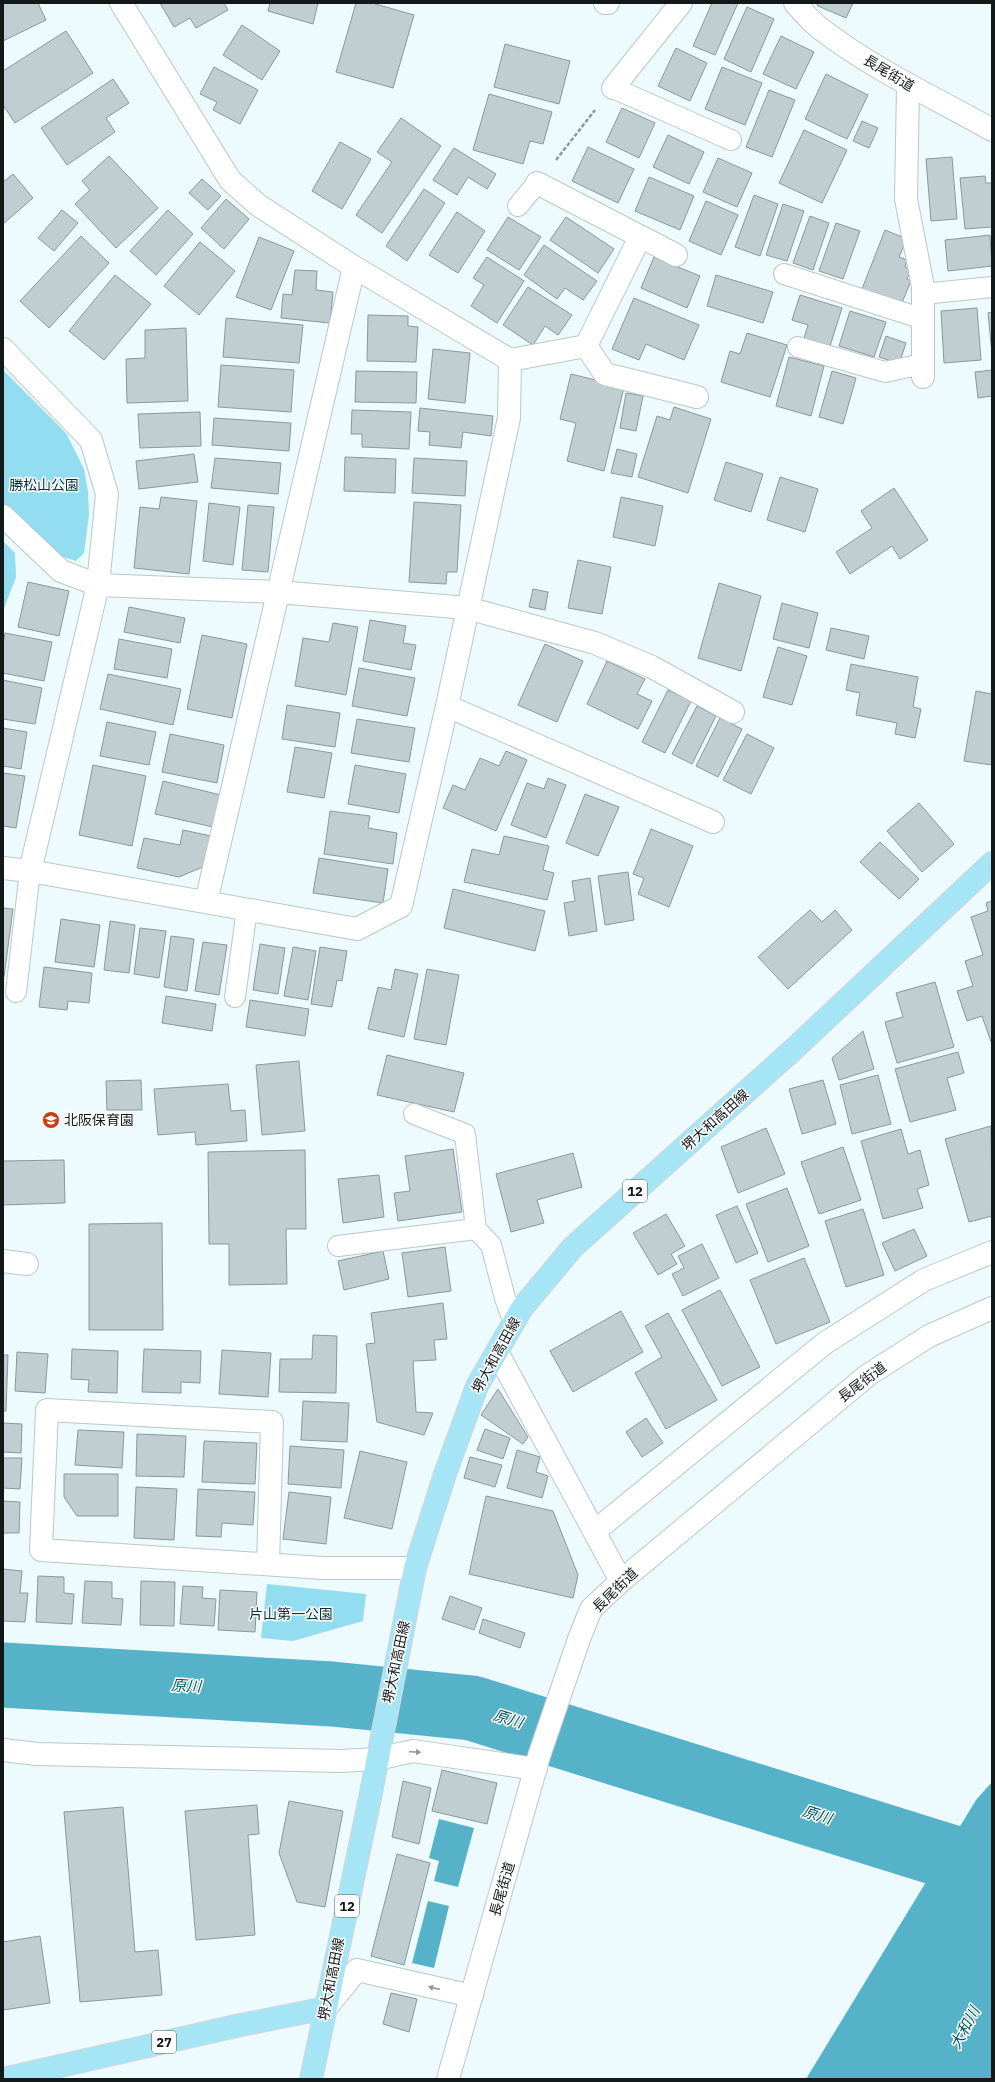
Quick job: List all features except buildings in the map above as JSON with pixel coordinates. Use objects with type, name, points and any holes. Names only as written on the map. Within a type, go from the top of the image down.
[{"type":"main road","name":"堺大和高田線","points":[[311,2079],[416,1568],[445,1474],[477,1386],[522,1308],[573,1247],[795,1048],[992,863]]},
{"type":"main road","name":"27","points":[[3,2078],[236,2026],[326,2008]]},
{"type":"street","points":[[121,3],[230,180],[258,205],[354,267],[510,360],[586,346]]},
{"type":"street","points":[[613,88],[681,3]]},
{"type":"street","name":"長尾街道","points":[[795,3],[819,28],[908,86],[992,130]]},
{"type":"street","points":[[908,86],[906,199],[923,287],[923,370]]},
{"type":"street","points":[[537,183],[676,255]]},
{"type":"street","points":[[586,346],[640,237]]},
{"type":"street","points":[[206,902],[354,267]]},
{"type":"street","points":[[586,346],[605,374],[697,397]]},
{"type":"street","points":[[3,349],[91,440],[107,494],[98,585],[30,871]]},
{"type":"street","points":[[3,868],[30,871],[357,929],[401,906],[447,706],[509,418],[510,360]]},
{"type":"street","points":[[3,516],[61,571],[98,585],[278,592],[467,608],[595,643],[652,667],[733,712]]},
{"type":"street","points":[[447,706],[713,822]]},
{"type":"street","points":[[595,1531],[825,1343],[924,1280],[992,1252]]},
{"type":"street","points":[[3,1261],[27,1264]]},
{"type":"street","name":"長尾街道","points":[[448,2079],[537,1763],[579,1639],[591,1609],[622,1581],[868,1375],[928,1336],[992,1308]]},
{"type":"street","points":[[497,1352],[622,1581]]},
{"type":"street","points":[[268,1564],[272,1422],[47,1410],[41,1550],[323,1568],[416,1568]]},
{"type":"street","points":[[3,1750],[36,1754],[341,1761],[377,1759],[412,1751],[537,1763]]},
{"type":"street","points":[[326,2008],[357,1970],[472,1996]]},
{"type":"lane","points":[[613,88],[731,140]]},
{"type":"lane","points":[[518,206],[537,183]]},
{"type":"lane","points":[[784,274],[923,319]]},
{"type":"lane","points":[[923,294],[992,288]]},
{"type":"lane","points":[[798,347],[885,372],[923,370]]},
{"type":"lane","points":[[16,992],[30,871]]},
{"type":"lane","points":[[235,997],[247,909]]},
{"type":"lane","points":[[414,1114],[465,1134],[476,1229],[491,1245],[505,1298],[514,1322]]},
{"type":"lane","points":[[338,1246],[476,1229]]},
{"type":"path","points":[[537,183],[613,88]]},
{"type":"green space","name":"勝松山公園","points":[[3,370],[66,433],[84,469],[88,492],[89,515],[84,553],[76,561],[61,556],[3,503]]},
{"type":"green space","points":[[3,541],[15,553],[16,577],[3,611]]},
{"type":"green space","name":"片山第一公園","points":[[267,1584],[366,1594],[363,1621],[293,1641],[261,1638]]},
{"type":"water","name":"大和川","points":[[992,1782],[992,2079],[806,2079],[976,1800]]},
{"type":"water","points":[[439,1819],[474,1828],[458,1887],[434,1881],[439,1861],[429,1858]]},
{"type":"water","points":[[428,1901],[449,1906],[434,1968],[412,1963]]},
{"type":"waterway","name":"原川","points":[[3,1675],[332,1694],[472,1708],[992,1870]]},
{"type":"place","name":"北阪保育園","points":[[51,1120]]}]
